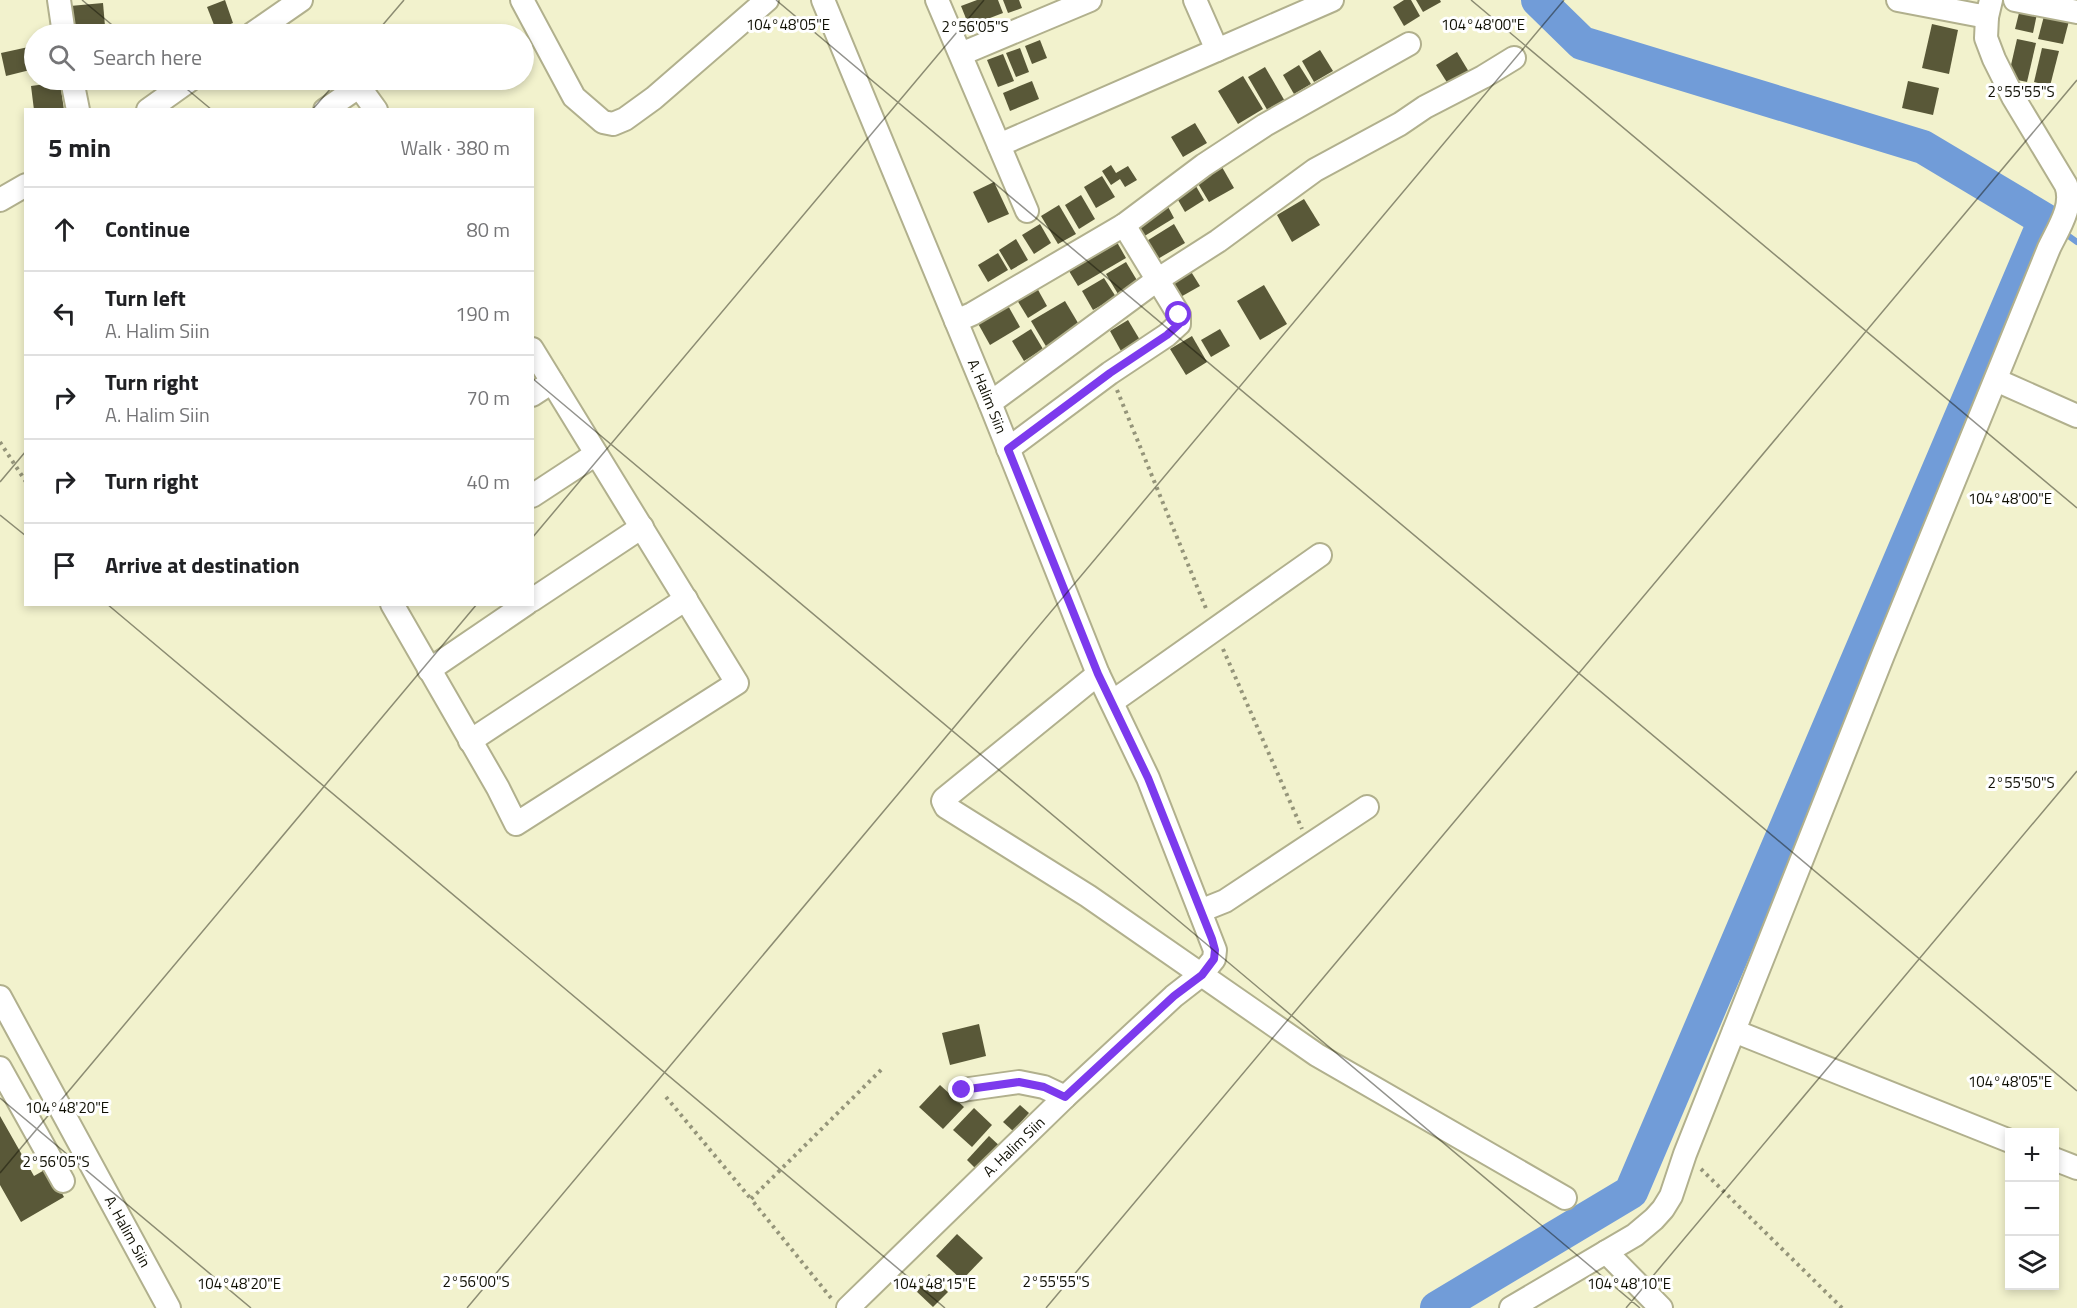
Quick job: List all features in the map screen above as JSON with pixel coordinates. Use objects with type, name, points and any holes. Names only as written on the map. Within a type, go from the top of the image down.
[{"type":"street","points":[[59,0],[63,24]]},
{"type":"street","points":[[266,24],[301,0]]},
{"type":"street","points":[[524,1],[574,97],[603,122],[613,124],[625,119],[654,98],[767,0]]},
{"type":"street","points":[[937,0],[1027,211]]},
{"type":"street","points":[[961,54],[1090,0]]},
{"type":"street","points":[[1195,0],[1217,50]]},
{"type":"street","points":[[999,145],[1332,0]]},
{"type":"street","points":[[1511,1308],[1644,1228],[1663,1209],[1671,1196],[1685,1154],[1883,656],[2049,248],[2065,214],[2067,189],[2013,98],[1986,38],[1989,8],[1898,0]]},
{"type":"street","points":[[2015,0],[2077,12]]},
{"type":"street","name":"A. Halim Siin","points":[[826,1],[1098,674],[1212,906],[1215,950],[1214,959],[1202,975],[1174,996],[840,1304]]},
{"type":"street","points":[[956,321],[972,314],[1124,225],[1204,165],[1265,125],[1409,44]]},
{"type":"street","points":[[990,403],[1157,280],[1226,235],[1315,170],[1400,124],[1425,107],[1467,87],[1514,58]]},
{"type":"street","points":[[74,90],[78,108]]},
{"type":"street","points":[[151,108],[176,90]]},
{"type":"street","points":[[328,108],[354,90]]},
{"type":"street","points":[[360,90],[375,108]]},
{"type":"street","points":[[0,200],[24,186]]},
{"type":"street","points":[[1008,449],[1179,324],[1179,315],[1124,225]]},
{"type":"street","points":[[393,606],[516,824],[737,683],[534,353]]},
{"type":"street","points":[[1996,381],[2077,416]]},
{"type":"street","points":[[534,394],[552,382]]},
{"type":"street","points":[[534,495],[597,454]]},
{"type":"street","points":[[534,599],[642,527]]},
{"type":"street","points":[[1112,702],[1320,555]]},
{"type":"street","points":[[470,741],[686,599]]},
{"type":"street","points":[[429,670],[523,606]]},
{"type":"street","points":[[1098,674],[944,799],[944,804],[965,820],[1088,896],[1317,1055],[1565,1198]]},
{"type":"street","points":[[1212,906],[1367,807]]},
{"type":"street","name":"A. Halim Siin","points":[[2,1003],[170,1308]]},
{"type":"street","points":[[1734,1031],[2005,1139]]},
{"type":"street","points":[[0,1068],[63,1181]]},
{"type":"street","points":[[962,1090],[1019,1082],[1044,1087],[1065,1097]]},
{"type":"street","points":[[2059,1161],[2077,1168]]},
{"type":"street","points":[[1606,1252],[1661,1308]]},
{"type":"path","points":[[0,442],[24,479]]},
{"type":"path","points":[[751,1199],[884,1067]]},
{"type":"path","points":[[666,1096],[840,1304]]},
{"type":"path","points":[[1685,1154],[1842,1308]]},
{"type":"building","points":[[225,0],[233,23],[214,24],[207,7]]},
{"type":"building","points":[[977,0],[998,0],[1003,13],[969,26],[961,6]]},
{"type":"building","points":[[1003,0],[1019,0],[1022,8],[1008,13]]},
{"type":"building","points":[[1404,0],[1411,0],[1420,16],[1404,26],[1393,7]]},
{"type":"building","points":[[1416,0],[1440,0],[1441,2],[1423,12]]},
{"type":"building","points":[[103,3],[105,24],[72,24],[70,6]]},
{"type":"building","points":[[2021,5],[2038,9],[2033,33],[2015,29]]},
{"type":"building","points":[[2045,12],[2070,17],[2063,44],[2038,39]]},
{"type":"building","points":[[1932,24],[1958,30],[1949,74],[1922,68]]},
{"type":"building","points":[[2017,39],[2036,43],[2027,82],[2008,78]]},
{"type":"building","points":[[1040,40],[1047,58],[1032,64],[1025,46]]},
{"type":"building","points":[[24,48],[24,72],[6,76],[1,53]]},
{"type":"building","points":[[1020,48],[1029,72],[1016,77],[1006,53]]},
{"type":"building","points":[[2042,48],[2059,51],[2050,86],[2034,82]]},
{"type":"building","points":[[1320,50],[1333,71],[1314,82],[1302,61]]},
{"type":"building","points":[[1457,52],[1469,72],[1448,84],[1436,65]]},
{"type":"building","points":[[1003,54],[1014,81],[998,87],[987,60]]},
{"type":"building","points":[[1299,65],[1311,84],[1294,94],[1283,75]]},
{"type":"building","points":[[1265,67],[1286,103],[1269,113],[1248,77]]},
{"type":"building","points":[[1243,76],[1263,109],[1238,124],[1218,91]]},
{"type":"building","points":[[1032,81],[1039,99],[1010,111],[1003,93]]},
{"type":"building","points":[[1908,81],[1939,88],[1933,115],[1902,108]]},
{"type":"building","points":[[32,90],[61,90],[64,108],[34,108]]},
{"type":"building","points":[[1195,123],[1207,143],[1183,157],[1171,137]]},
{"type":"building","points":[[1111,165],[1116,173],[1128,166],[1137,180],[1125,187],[1120,179],[1111,185],[1102,171]]},
{"type":"building","points":[[1222,167],[1234,188],[1209,202],[1197,182]]},
{"type":"building","points":[[1102,176],[1115,197],[1096,208],[1084,187]]},
{"type":"building","points":[[1193,181],[1204,200],[1185,212],[1174,193]]},
{"type":"building","points":[[994,182],[1009,214],[988,223],[973,192]]},
{"type":"building","points":[[1081,195],[1095,219],[1079,229],[1065,205]]},
{"type":"building","points":[[1304,199],[1320,225],[1292,242],[1277,215]]},
{"type":"building","points":[[1166,203],[1174,218],[1143,237],[1135,222]]},
{"type":"building","points":[[1059,205],[1076,234],[1058,244],[1041,216]]},
{"type":"building","points":[[1040,224],[1051,243],[1034,254],[1022,235]]},
{"type":"building","points":[[1174,224],[1185,243],[1156,260],[1145,242]]},
{"type":"building","points":[[1114,237],[1126,258],[1078,286],[1066,266]]},
{"type":"building","points":[[1016,239],[1028,260],[1011,270],[999,250]]},
{"type":"building","points":[[998,253],[1008,270],[988,282],[978,265]]},
{"type":"building","points":[[1126,262],[1138,282],[1118,294],[1106,274]]},
{"type":"building","points":[[1190,270],[1200,286],[1177,299],[1168,283]]},
{"type":"building","points":[[1104,278],[1116,297],[1093,310],[1082,291]]},
{"type":"building","points":[[1264,285],[1287,324],[1260,340],[1237,301]]},
{"type":"building","points":[[1037,288],[1047,306],[1028,318],[1017,300]]},
{"type":"building","points":[[1065,301],[1081,328],[1047,348],[1031,321]]},
{"type":"building","points":[[1006,302],[1020,327],[990,345],[976,320]]},
{"type":"building","points":[[1128,320],[1140,340],[1121,351],[1110,331]]},
{"type":"building","points":[[1031,329],[1043,349],[1024,361],[1012,341]]},
{"type":"building","points":[[1220,329],[1230,346],[1211,357],[1201,340]]},
{"type":"building","points":[[1192,336],[1207,362],[1186,375],[1170,349]]},
{"type":"building","points":[[979,1024],[986,1056],[950,1065],[942,1033]]},
{"type":"building","points":[[940,1085],[964,1107],[943,1129],[919,1107]]},
{"type":"building","points":[[1020,1105],[1029,1113],[1013,1131],[1003,1122]]},
{"type":"building","points":[[974,1108],[992,1125],[972,1147],[953,1130]]},
{"type":"building","points":[[0,1116],[34,1176],[48,1168],[64,1197],[21,1222],[0,1185]]},
{"type":"building","points":[[989,1136],[1003,1149],[981,1174],[967,1160]]},
{"type":"building","points":[[957,1234],[983,1258],[962,1280],[936,1256]]},
{"type":"building","points":[[929,1274],[948,1292],[933,1307],[915,1290]]},
{"type":"waterway","points":[[1437,1308],[1631,1192],[2045,220],[1923,147],[1582,43],[1538,0]]},
{"type":"waterway","points":[[2063,232],[2077,242]]},
{"type":"route","points":[[962,1090],[1019,1082],[1044,1087],[1065,1097],[1174,996],[1202,975],[1214,959],[1215,950],[1212,939],[1148,778],[1098,674],[1008,449],[1110,373],[1167,335],[1179,324],[1179,315]]}]
